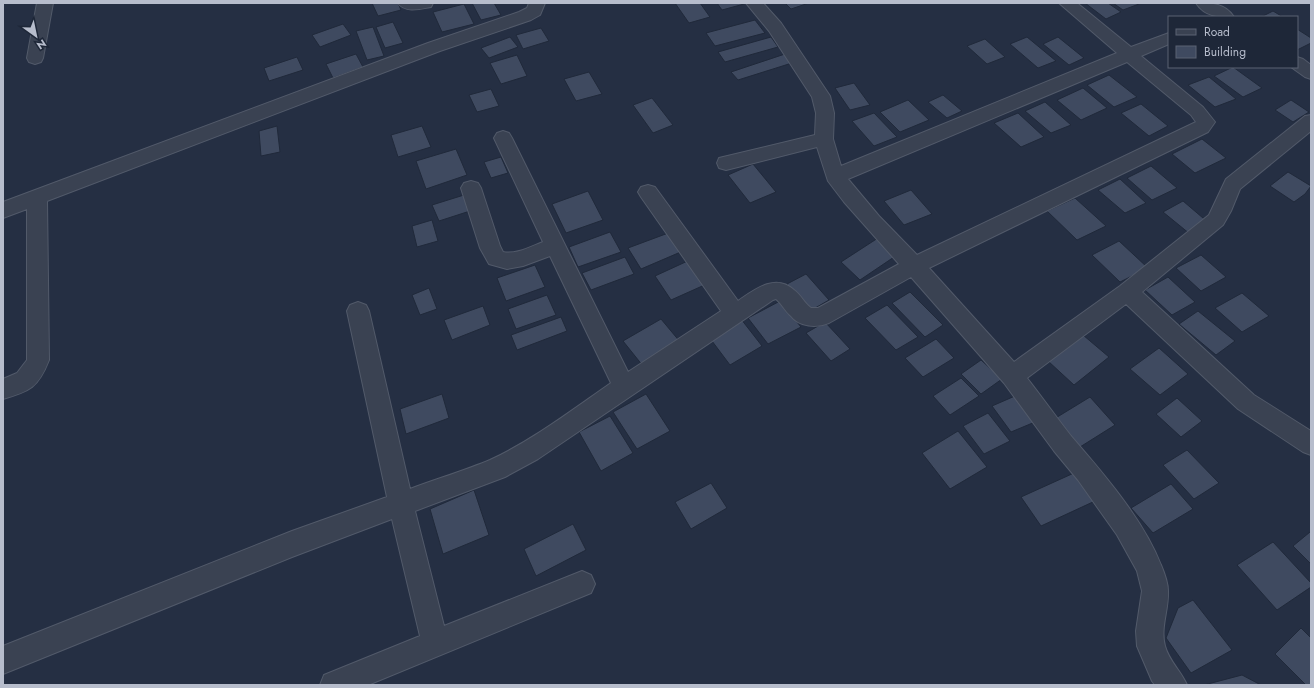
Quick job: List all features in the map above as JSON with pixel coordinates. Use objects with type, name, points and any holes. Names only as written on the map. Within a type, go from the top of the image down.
[{"type":"street","points":[[35,58],[45,3]]},
{"type":"street","points":[[406,3],[411,5],[425,3]]},
{"type":"street","points":[[3,210],[426,49],[525,16],[534,11],[537,3]]},
{"type":"street","points":[[754,3],[775,27],[821,96],[825,113],[824,139],[835,176],[872,221],[1012,376],[1062,443],[1087,472],[1126,526],[1149,567],[1155,591],[1150,631],[1151,646],[1162,671],[1173,685]]},
{"type":"street","points":[[3,660],[292,544],[496,469],[521,457],[549,440],[624,387],[768,292],[777,291],[785,294],[804,316],[811,318],[821,317],[914,266],[1202,127],[1206,122],[1197,111],[1068,3]]},
{"type":"street","points":[[1204,3],[1222,16]]},
{"type":"street","points":[[835,176],[1131,56],[1168,38]]},
{"type":"street","points":[[1298,64],[1311,72]]},
{"type":"street","points":[[1012,376],[1127,292],[1216,220],[1224,206],[1228,191],[1233,184],[1311,121]]},
{"type":"street","points":[[503,138],[624,387]]},
{"type":"street","points":[[726,162],[824,139]]},
{"type":"street","points":[[471,188],[490,248],[496,258],[507,261],[523,258],[555,246]]},
{"type":"street","points":[[648,192],[735,314]]},
{"type":"street","points":[[3,390],[20,384],[33,373],[38,360],[37,197]]},
{"type":"street","points":[[1127,292],[1246,402],[1311,444]]},
{"type":"street","points":[[358,310],[401,504],[435,644]]},
{"type":"street","points":[[334,685],[582,584]]},
{"type":"building","points":[[372,3],[398,3],[401,10],[378,16]]},
{"type":"building","points":[[472,3],[494,3],[501,15],[481,20]]},
{"type":"building","points":[[675,3],[700,3],[710,17],[689,23]]},
{"type":"building","points":[[717,3],[744,3],[744,4],[722,10]]},
{"type":"building","points":[[785,3],[809,3],[791,9]]},
{"type":"building","points":[[1085,3],[1108,3],[1121,12],[1106,19]]},
{"type":"building","points":[[1113,3],[1138,3],[1139,4],[1123,10]]},
{"type":"building","points":[[464,4],[474,24],[442,32],[433,12]]},
{"type":"building","points":[[1273,11],[1281,16],[1263,16]]},
{"type":"building","points":[[755,20],[765,33],[715,46],[706,33]]},
{"type":"building","points":[[393,22],[403,43],[385,48],[376,27]]},
{"type":"building","points":[[343,24],[351,35],[320,47],[312,35]]},
{"type":"building","points":[[373,27],[384,56],[367,60],[356,31]]},
{"type":"building","points":[[541,28],[549,41],[523,49],[516,35]]},
{"type":"building","points":[[1298,30],[1311,38],[1311,43],[1298,50]]},
{"type":"building","points":[[510,37],[518,47],[489,58],[481,48]]},
{"type":"building","points":[[771,37],[778,47],[725,62],[718,52]]},
{"type":"building","points":[[1027,37],[1056,61],[1038,68],[1010,44]]},
{"type":"building","points":[[1058,37],[1084,58],[1069,65],[1043,44]]},
{"type":"building","points":[[985,39],[1005,57],[987,64],[967,46]]},
{"type":"building","points":[[356,54],[363,67],[333,78],[326,64]]},
{"type":"building","points":[[785,54],[792,63],[738,80],[731,72]]},
{"type":"building","points":[[517,55],[527,76],[501,84],[490,63]]},
{"type":"building","points":[[297,57],[303,70],[269,81],[264,68]]},
{"type":"building","points":[[1231,68],[1234,68],[1262,88],[1243,97],[1214,76]]},
{"type":"building","points":[[589,72],[602,94],[576,101],[564,79]]},
{"type":"building","points":[[1109,75],[1137,97],[1114,107],[1087,85]]},
{"type":"building","points":[[1209,77],[1236,99],[1215,107],[1188,85]]},
{"type":"building","points":[[854,83],[870,105],[850,110],[835,88]]},
{"type":"building","points":[[1083,88],[1107,108],[1081,120],[1057,100]]},
{"type":"building","points":[[491,89],[499,106],[477,112],[469,95]]},
{"type":"building","points":[[943,95],[962,111],[947,118],[928,102]]},
{"type":"building","points":[[652,98],[673,125],[653,133],[633,105]]},
{"type":"building","points":[[908,100],[929,120],[900,132],[880,112]]},
{"type":"building","points":[[1291,100],[1309,112],[1293,122],[1275,110]]},
{"type":"building","points":[[1045,102],[1071,125],[1051,133],[1025,111]]},
{"type":"building","points":[[1141,104],[1168,126],[1149,136],[1121,113]]},
{"type":"building","points":[[874,113],[897,137],[874,146],[852,121]]},
{"type":"building","points":[[1018,113],[1044,137],[1021,147],[994,123]]},
{"type":"building","points":[[277,126],[280,152],[261,156],[259,131]]},
{"type":"building","points":[[422,126],[431,147],[398,157],[391,135]]},
{"type":"building","points":[[1202,139],[1226,158],[1195,173],[1172,154]]},
{"type":"building","points":[[456,149],[467,175],[426,189],[416,161]]},
{"type":"building","points":[[501,157],[508,173],[491,178],[484,162]]},
{"type":"building","points":[[753,164],[776,192],[750,203],[728,175]]},
{"type":"building","points":[[1151,166],[1177,188],[1152,200],[1127,178]]},
{"type":"building","points":[[1288,172],[1311,186],[1305,194],[1294,202],[1270,186]]},
{"type":"building","points":[[1120,179],[1146,203],[1125,213],[1098,190]]},
{"type":"building","points":[[911,190],[932,214],[904,225],[884,201]]},
{"type":"building","points":[[588,191],[603,220],[566,233],[552,204]]},
{"type":"building","points":[[464,195],[470,211],[439,221],[432,205]]},
{"type":"building","points":[[1075,198],[1106,226],[1077,240],[1047,211]]},
{"type":"building","points":[[1183,201],[1210,224],[1190,234],[1163,212]]},
{"type":"building","points":[[432,220],[438,241],[417,247],[412,226]]},
{"type":"building","points":[[610,232],[621,252],[578,267],[569,247]]},
{"type":"building","points":[[671,232],[683,251],[641,269],[628,248]]},
{"type":"building","points":[[878,238],[897,255],[860,280],[841,262]]},
{"type":"building","points":[[1119,241],[1148,268],[1120,282],[1092,255]]},
{"type":"building","points":[[1201,255],[1226,277],[1201,291],[1176,268]]},
{"type":"building","points":[[625,257],[634,274],[591,290],[582,273]]},
{"type":"building","points":[[692,259],[709,283],[671,300],[655,276]]},
{"type":"building","points":[[535,265],[545,287],[506,301],[497,278]]},
{"type":"building","points":[[806,274],[829,300],[810,311],[787,284]]},
{"type":"building","points":[[1168,277],[1195,302],[1172,315],[1145,290]]},
{"type":"building","points":[[429,288],[437,309],[420,315],[412,295]]},
{"type":"building","points":[[910,292],[943,325],[925,337],[892,303]]},
{"type":"building","points":[[1242,293],[1269,316],[1242,332],[1215,308]]},
{"type":"building","points":[[547,295],[556,315],[516,329],[508,309]]},
{"type":"building","points":[[780,301],[801,327],[768,344],[748,318]]},
{"type":"building","points":[[887,305],[918,337],[896,350],[865,318]]},
{"type":"building","points":[[483,306],[490,325],[452,340],[444,320]]},
{"type":"building","points":[[1198,311],[1235,341],[1216,355],[1179,324]]},
{"type":"building","points":[[561,317],[567,331],[517,350],[511,335]]},
{"type":"building","points":[[661,319],[681,343],[643,366],[623,341]]},
{"type":"building","points":[[741,319],[762,346],[730,365],[709,337]]},
{"type":"building","points":[[825,322],[850,349],[831,361],[806,333]]},
{"type":"building","points":[[1083,335],[1109,357],[1074,385],[1048,361]]},
{"type":"building","points":[[936,339],[954,358],[923,377],[905,358]]},
{"type":"building","points":[[1159,348],[1188,374],[1160,395],[1130,369]]},
{"type":"building","points":[[981,360],[1002,379],[981,394],[961,374]]},
{"type":"building","points":[[961,378],[979,396],[950,415],[933,396]]},
{"type":"building","points":[[442,394],[449,418],[406,434],[400,409]]},
{"type":"building","points":[[646,394],[670,431],[637,449],[613,412]]},
{"type":"building","points":[[1015,396],[1035,422],[1011,432],[992,406]]},
{"type":"building","points":[[1090,397],[1115,425],[1080,447],[1054,419]]},
{"type":"building","points":[[1177,398],[1202,421],[1181,437],[1156,414]]},
{"type":"building","points":[[988,413],[1010,441],[984,454],[963,426]]},
{"type":"building","points":[[610,416],[633,453],[601,471],[579,432]]},
{"type":"building","points":[[958,431],[987,467],[950,489],[922,453]]},
{"type":"building","points":[[1187,450],[1219,483],[1194,499],[1163,465]]},
{"type":"building","points":[[1074,473],[1095,501],[1041,526],[1021,497]]},
{"type":"building","points":[[711,483],[727,508],[691,529],[675,502]]},
{"type":"building","points":[[1171,484],[1193,509],[1153,533],[1131,508]]},
{"type":"building","points":[[474,490],[489,535],[443,554],[430,509]]},
{"type":"building","points":[[573,524],[586,550],[536,576],[524,549]]},
{"type":"building","points":[[1311,532],[1311,564],[1293,546]]},
{"type":"building","points":[[1273,542],[1311,583],[1311,587],[1277,610],[1237,565]]},
{"type":"building","points":[[1193,600],[1232,650],[1191,673],[1166,638],[1178,608]]},
{"type":"building","points":[[1301,628],[1311,638],[1311,685],[1306,685],[1275,654]]},
{"type":"building","points":[[1242,675],[1261,685],[1204,685]]}]
